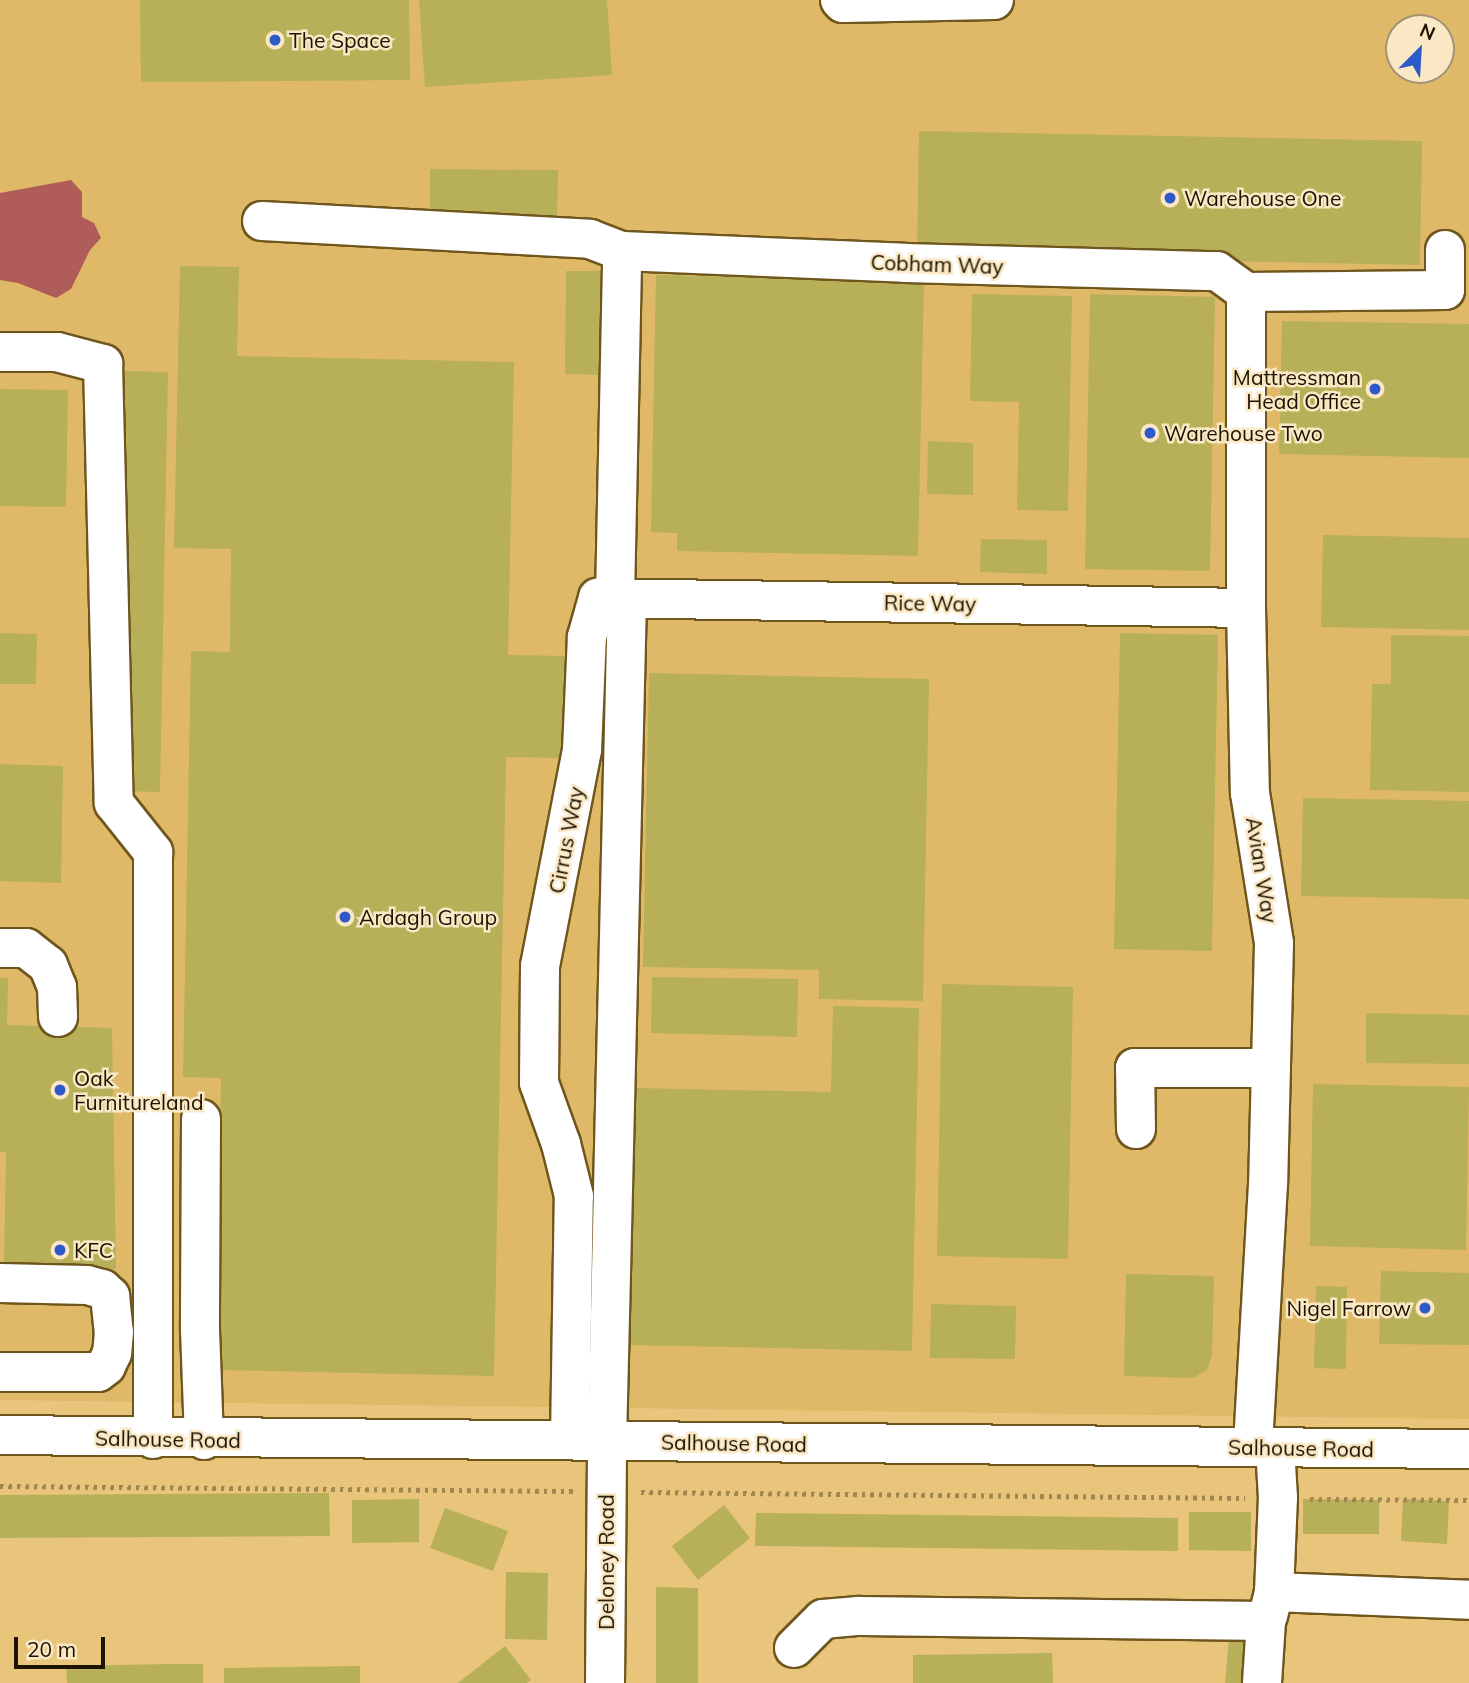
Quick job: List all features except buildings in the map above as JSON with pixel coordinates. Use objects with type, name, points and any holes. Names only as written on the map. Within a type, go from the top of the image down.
[{"type":"street","points":[[840,0],[843,3],[994,0]]},
{"type":"street","name":"Cobham Way","points":[[262,221],[590,239],[622,251],[905,263],[1217,271],[1246,292]]},
{"type":"street","points":[[1246,292],[1445,290],[1445,250]]},
{"type":"street","points":[[588,1441],[621,598],[622,251]]},
{"type":"street","name":"Avian Way","points":[[1246,292],[1246,608],[1250,793],[1273,943],[1264,1447],[1278,1498],[1262,1683]]},
{"type":"street","points":[[0,352],[57,352],[103,364],[114,803],[153,852],[153,1439]]},
{"type":"street","name":"Cirrus Way","points":[[588,1441],[574,1196],[561,1144],[539,1083],[540,967],[582,750],[587,636],[598,598],[621,598]]},
{"type":"street","name":"Rice Way","points":[[621,598],[1246,608]]},
{"type":"street","points":[[0,948],[26,948],[48,965],[57,987],[58,1017]]},
{"type":"street","points":[[1136,1129],[1135,1068],[1271,1068]]},
{"type":"street","points":[[201,1119],[200,1330],[204,1440]]},
{"type":"street","points":[[0,1283],[87,1285],[102,1289],[110,1296],[114,1332],[112,1353],[106,1366],[98,1373],[0,1372]]},
{"type":"street","name":"Salhouse Road","points":[[0,1435],[204,1440],[1469,1449]]},
{"type":"street","name":"Deloney Road","points":[[588,1441],[606,1493],[605,1683]]},
{"type":"street","points":[[794,1648],[823,1619],[859,1616],[1469,1600]]},
{"type":"path","points":[[0,1486],[1469,1500]]},
{"type":"shaded area","points":[[0,0],[1469,0],[1469,1419],[0,1400]]},
{"type":"shaded area","points":[[71,180],[82,192],[82,217],[94,223],[101,238],[90,250],[71,289],[56,298],[18,283],[0,280],[0,193]]},
{"type":"place","name":"The Space","points":[[275,40]]},
{"type":"place","name":"Warehouse One","points":[[1170,198]]},
{"type":"place","name":"Mattressman Head Office","points":[[1375,389]]},
{"type":"place","name":"Warehouse Two","points":[[1150,433]]},
{"type":"place","name":"Ardagh Group","points":[[345,917]]},
{"type":"place","name":"Oak Furnitureland","points":[[60,1090]]},
{"type":"place","name":"KFC","points":[[60,1250]]},
{"type":"place","name":"Nigel Farrow","points":[[1425,1308]]}]
